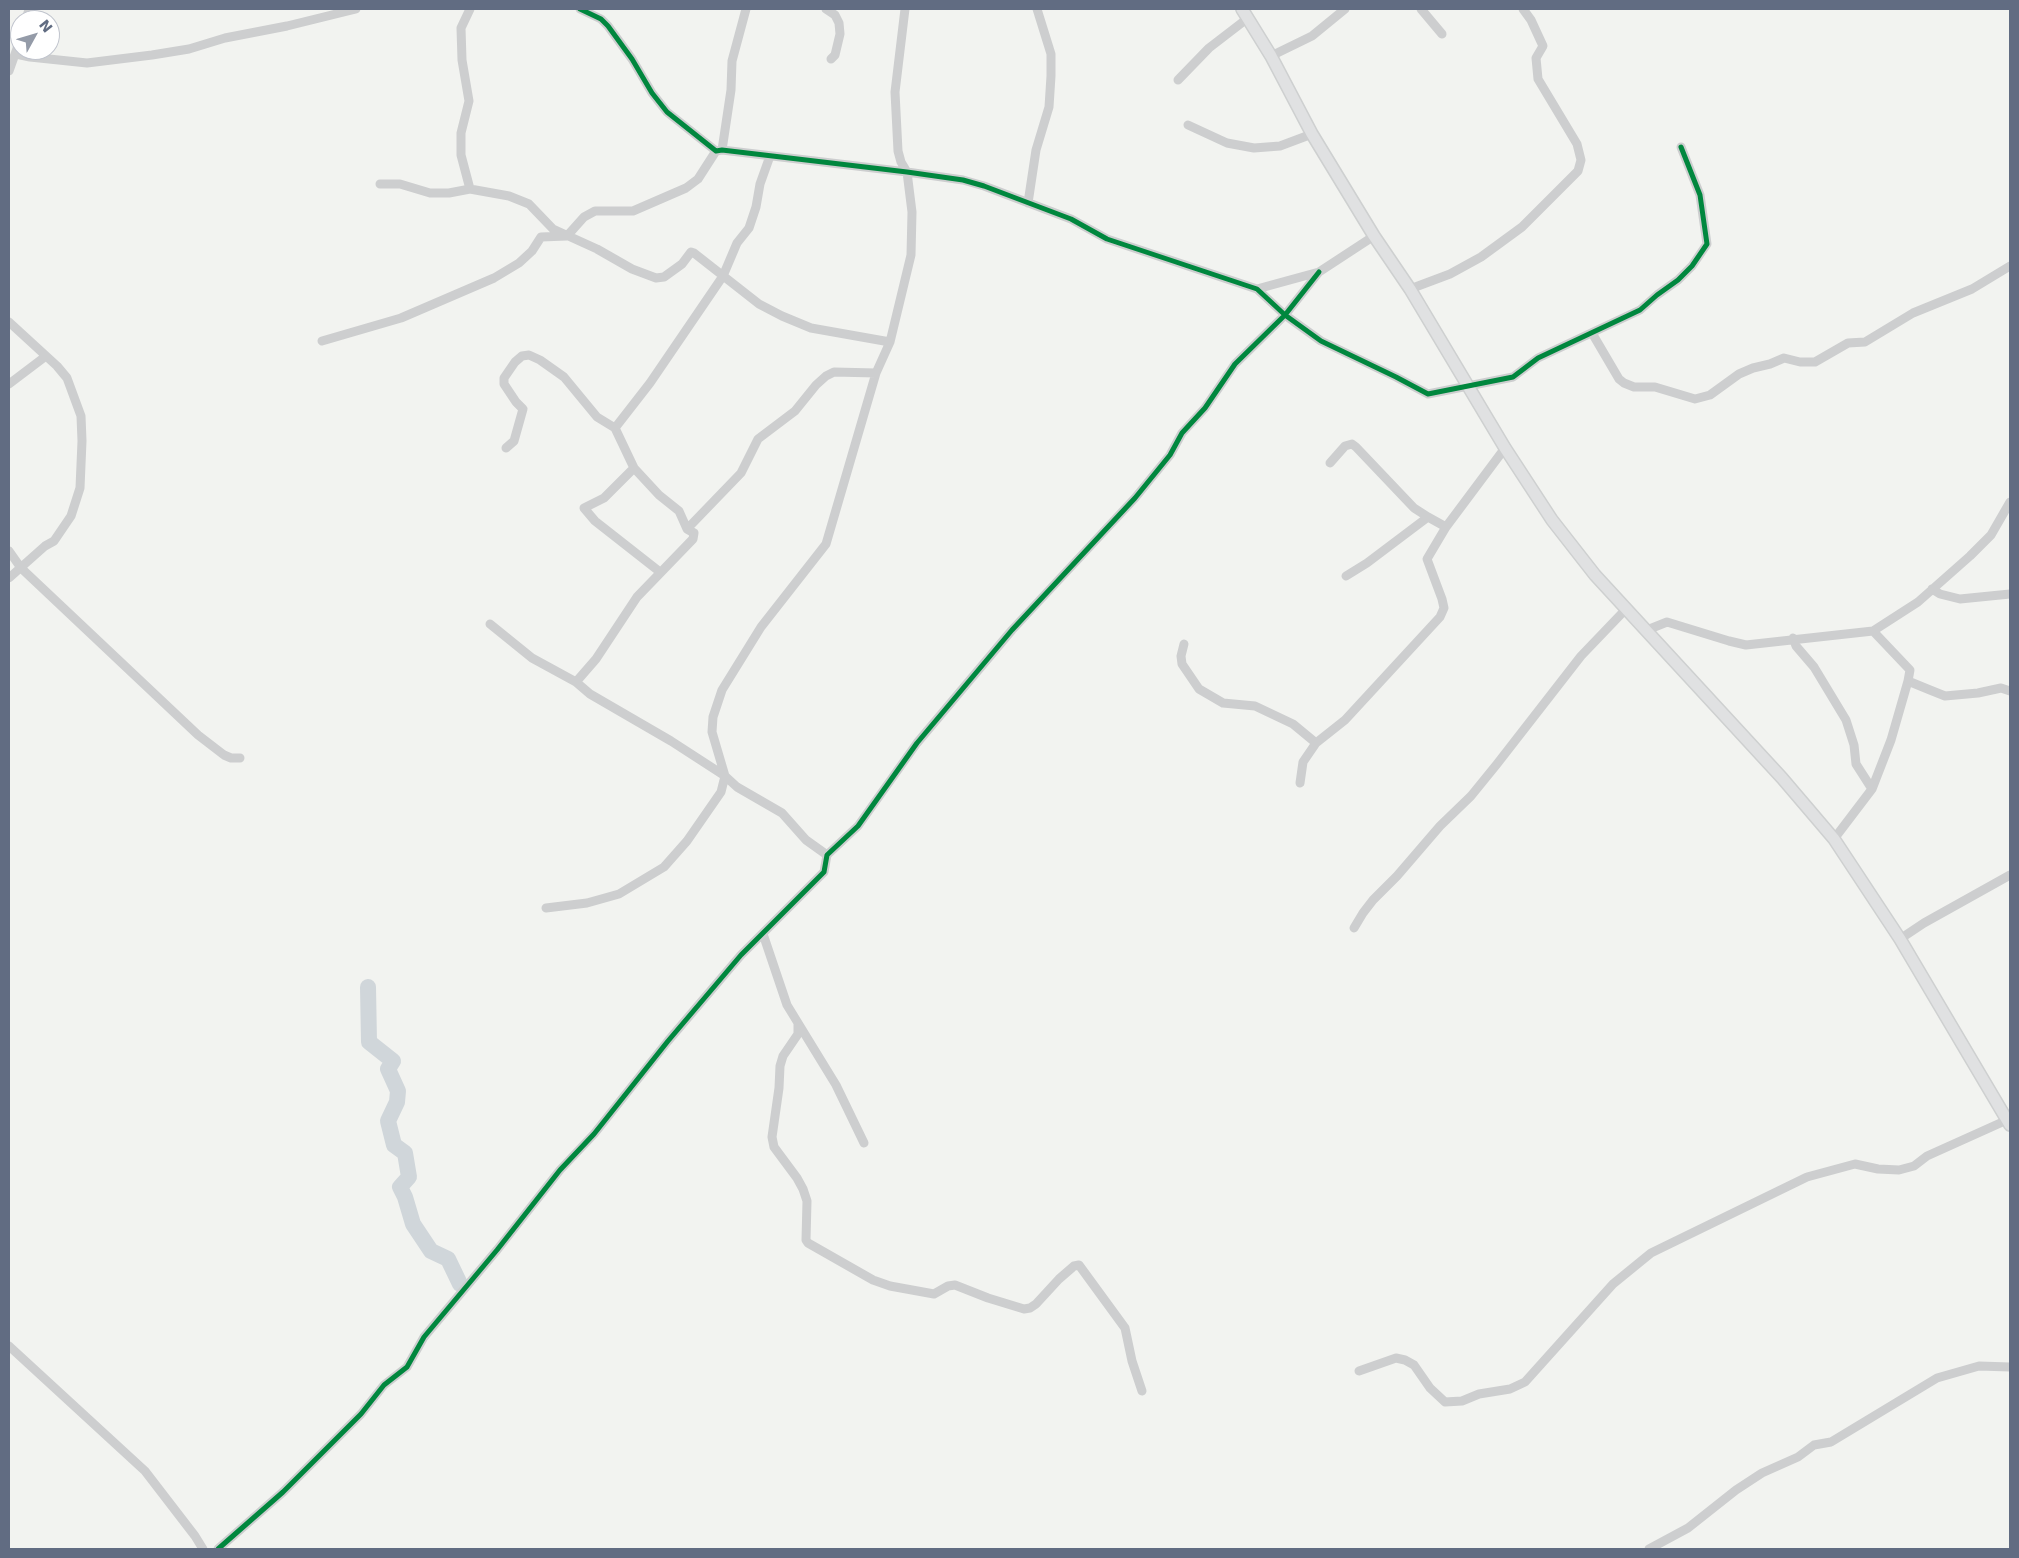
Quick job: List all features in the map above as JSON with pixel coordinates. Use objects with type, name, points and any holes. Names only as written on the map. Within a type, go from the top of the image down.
[{"type":"street","points":[[56,60],[87,63],[152,56],[356,9]]},
{"type":"street","points":[[470,9],[461,28],[462,60],[469,101],[467,116],[461,133],[461,155],[470,189]]},
{"type":"street","points":[[580,9],[602,19],[608,26],[652,93],[667,112],[719,150],[907,172],[970,182],[1071,219],[1107,239],[1257,289],[1285,315],[1321,341],[1396,376],[1428,394],[1513,377],[1538,358],[1640,310],[1678,280],[1705,250],[1707,244],[1700,195],[1681,147]]},
{"type":"street","points":[[322,341],[401,318],[494,278],[518,263],[532,251],[542,237],[567,236],[584,217],[595,211],[633,211],[686,188],[698,179],[719,150],[731,90],[732,61],[746,9]]},
{"type":"street","points":[[826,9],[835,16],[839,23],[840,34],[836,55],[831,59]]},
{"type":"street","points":[[546,908],[587,903],[619,894],[664,867],[687,841],[720,792],[725,776],[712,732],[713,717],[722,690],[761,627],[826,544],[876,373],[890,342],[911,255],[912,212],[907,172],[901,162],[898,151],[895,92],[905,9]]},
{"type":"street","points":[[1028,203],[1036,150],[1049,107],[1051,76],[1051,54],[1037,9]]},
{"type":"street","points":[[1271,56],[1312,36],[1345,9]]},
{"type":"street","points":[[1420,9],[1442,34]]},
{"type":"street","points":[[1410,289],[1450,274],[1481,257],[1522,227],[1578,171],[1581,160],[1577,144],[1538,79],[1536,58],[1543,46],[1531,20],[1523,9]]},
{"type":"street","points":[[1178,80],[1245,13],[1271,56],[1312,134],[1374,236],[1410,289],[1505,448],[1552,520],[1594,575],[1647,630],[1834,839],[1900,939],[2009,1123],[1927,1156],[1914,1166],[1899,1170],[1878,1169],[1855,1164],[1807,1177],[1651,1253],[1613,1284],[1525,1382],[1510,1389],[1479,1394],[1462,1401],[1446,1402],[1437,1396],[1414,1365],[1406,1360],[1396,1358],[1358,1372]]},
{"type":"street","points":[[1188,125],[1227,143],[1254,148],[1280,146],[1312,134]]},
{"type":"street","points":[[614,428],[650,383],[723,276],[737,243],[749,228],[756,207],[760,184],[770,156]]},
{"type":"street","points":[[380,184],[400,184],[430,193],[449,193],[470,189],[510,196],[529,204],[553,229],[597,249],[632,269],[656,278],[664,276],[682,264],[691,252],[759,304],[811,328],[890,342]]},
{"type":"street","points":[[1257,289],[1319,272],[1374,236]]},
{"type":"street","points":[[1592,333],[1611,366],[1624,383],[1634,387],[1655,387],[1695,399],[1710,395],[1739,374],[1753,368],[1784,358],[1800,362],[1815,362],[1848,343],[1865,342],[1913,313],[1972,289],[2010,266]]},
{"type":"street","points":[[218,1549],[283,1492],[361,1414],[384,1385],[406,1367],[424,1337],[497,1250],[560,1170],[594,1134],[668,1041],[741,955],[824,872],[827,855],[858,826],[917,744],[1012,630],[1135,498],[1170,455],[1182,434],[1205,408],[1235,364],[1285,315],[1319,272]]},
{"type":"street","points":[[9,322],[67,378],[81,416],[80,488],[71,516],[54,540],[9,578]]},
{"type":"street","points":[[506,448],[514,441],[523,410],[504,384],[504,378],[515,362],[522,356],[529,355],[540,360],[564,377],[597,417],[614,428],[634,468],[659,495],[679,511],[687,529],[694,533],[693,539],[637,597],[596,659],[576,682]]},
{"type":"street","points":[[9,384],[46,356]]},
{"type":"street","points":[[687,529],[741,473],[758,439],[795,411],[816,385],[826,376],[834,372],[876,373]]},
{"type":"street","points":[[1330,462],[1345,446],[1352,444],[1414,508],[1446,527]]},
{"type":"street","points":[[1300,783],[1303,762],[1316,743],[1345,720],[1440,617],[1444,608],[1442,599],[1427,559],[1446,527],[1505,448]]},
{"type":"street","points":[[634,468],[604,498],[584,508],[595,521],[660,572]]},
{"type":"street","points":[[1647,630],[1668,622],[1729,641],[1746,644],[1873,630],[1918,602],[1991,535],[2010,502]]},
{"type":"street","points":[[1346,576],[1367,563],[1428,517]]},
{"type":"street","points":[[9,551],[21,568],[198,735],[224,755],[231,758],[240,758]]},
{"type":"street","points":[[1932,590],[1960,599],[2010,594]]},
{"type":"street","points":[[1354,928],[1362,913],[1373,900],[1403,870],[1440,826],[1471,796],[1498,764],[1580,656],[1626,609]]},
{"type":"street","points":[[490,624],[532,658],[576,682],[590,694],[671,741],[725,776],[737,787],[782,813],[806,840],[827,855]]},
{"type":"street","points":[[1834,839],[1872,789],[1892,740],[1908,681],[1910,670],[1873,630]]},
{"type":"street","points":[[1793,638],[1796,646],[1814,667],[1846,720],[1854,744],[1856,764],[1872,789]]},
{"type":"street","points":[[1184,644],[1181,656],[1182,664],[1199,689],[1224,703],[1254,706],[1278,717],[1293,724],[1316,743]]},
{"type":"street","points":[[1908,681],[1942,696],[1978,693],[2001,688],[2010,691]]},
{"type":"street","points":[[1900,939],[1924,923],[2010,875]]},
{"type":"street","points":[[763,934],[787,1005],[836,1085],[864,1143]]},
{"type":"street","points":[[798,1023],[798,1034],[783,1056],[780,1066],[772,1137],[774,1147],[803,1189],[807,1202],[806,1240],[808,1243],[873,1280],[890,1286],[934,1294],[948,1286],[955,1285],[1024,1309],[1036,1304],[1066,1272],[1079,1265],[1125,1328],[1132,1361],[1142,1391]]},
{"type":"street","points":[[9,1346],[145,1472],[203,1549]]},
{"type":"street","points":[[1649,1549],[1688,1528],[1762,1472],[1798,1456],[1814,1445],[1831,1442],[1839,1438],[1937,1378],[1979,1366],[2010,1367]]},
{"type":"waterway","points":[[368,987],[369,1042],[393,1061],[388,1069],[398,1091],[397,1102],[388,1121],[394,1145],[405,1153],[409,1177],[400,1187],[413,1224],[431,1251],[448,1259],[460,1284]]},
{"type":"cycle path","points":[[580,9],[601,19],[608,26],[632,59],[652,93],[667,112],[716,151],[722,150],[907,172],[963,180],[984,186],[1071,219],[1107,239],[1257,289],[1285,315],[1321,341],[1428,394],[1513,377],[1538,358],[1640,310],[1678,280],[1692,266],[1707,244],[1700,195],[1681,147]]},
{"type":"cycle path","points":[[218,1549],[283,1492],[361,1414],[384,1385],[407,1367],[424,1337],[497,1250],[560,1170],[594,1134],[668,1041],[741,955],[824,872],[827,855],[858,826],[917,743],[1012,630],[1135,498],[1170,455],[1182,433],[1205,408],[1235,364],[1285,315],[1319,272]]}]
